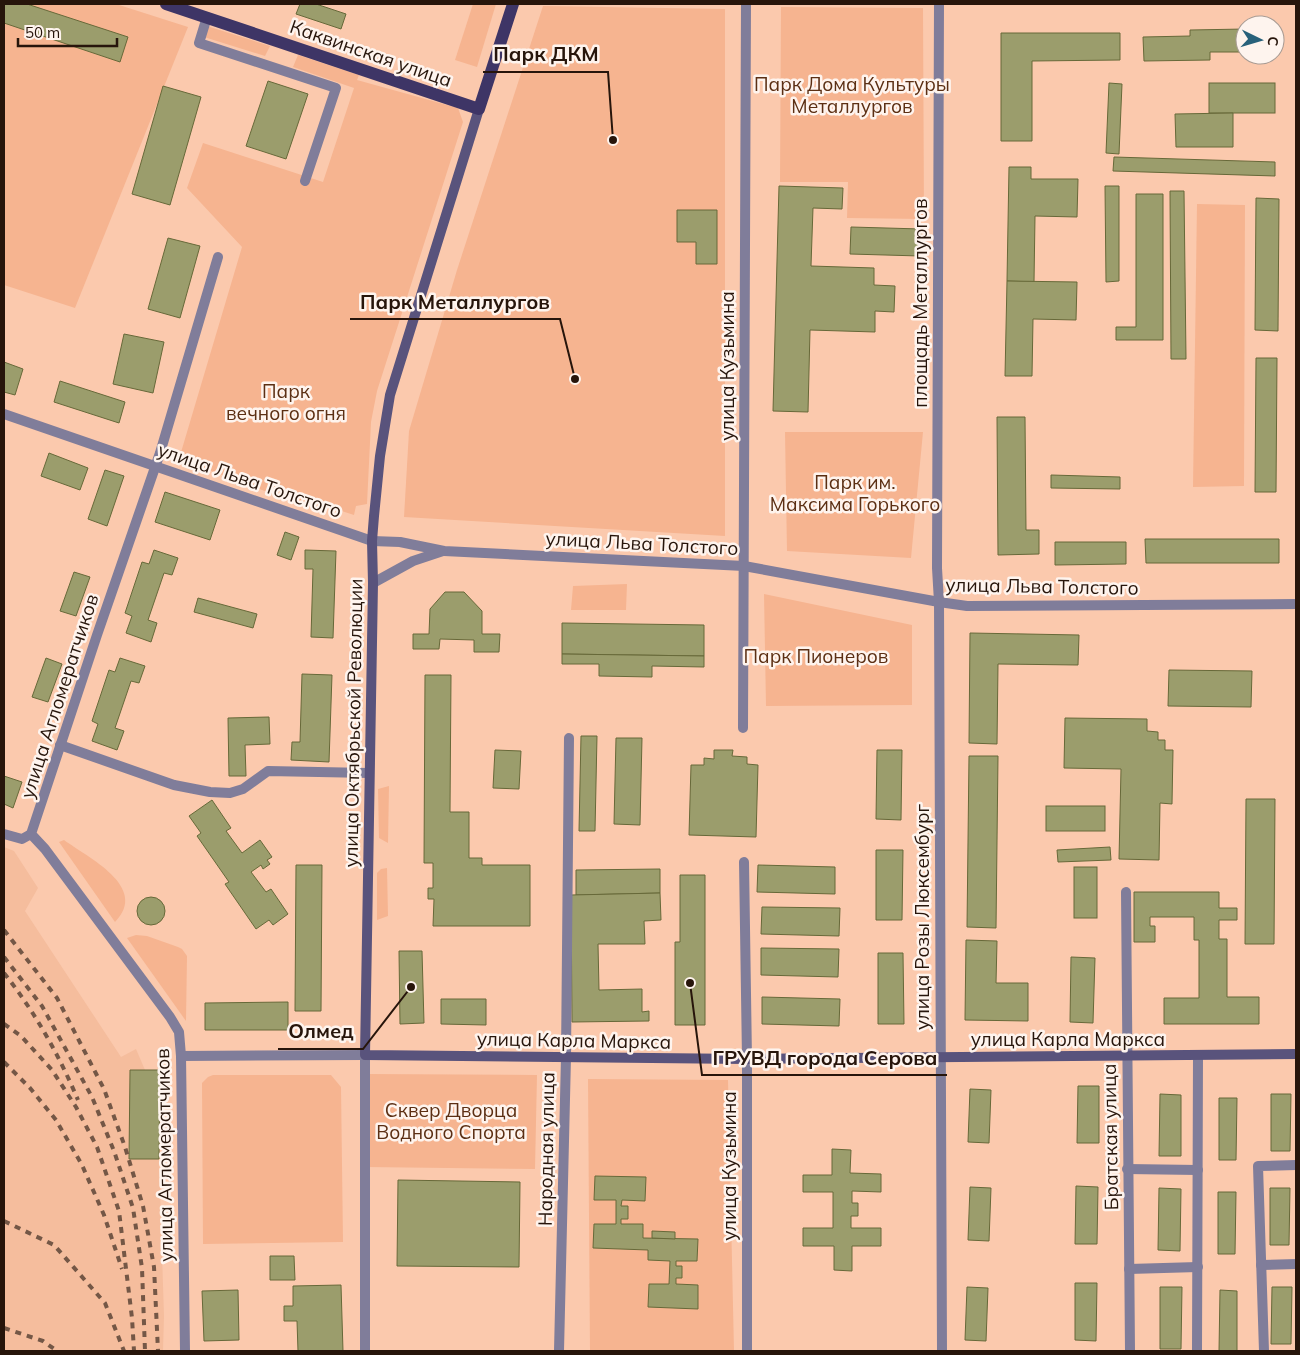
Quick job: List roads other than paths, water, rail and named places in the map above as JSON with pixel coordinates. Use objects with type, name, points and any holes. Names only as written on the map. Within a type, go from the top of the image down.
[{"type":"main road","name":"Каквинская улица","points":[[166,4],[479,109]]},
{"type":"main road","points":[[479,109],[513,4]]},
{"type":"main road","name":"улица Октябрьской Революции","points":[[365,1055],[373,583],[372,541],[380,456],[390,394],[479,109]]},
{"type":"main road","name":"улица Карла Маркса","points":[[365,1055],[746,1059],[1296,1054]]},
{"type":"street","name":"улица Кузьмина","points":[[743,728],[746,4]]},
{"type":"street","name":"площадь Металлургов","points":[[939,4],[937,439],[939,602]]},
{"type":"street","points":[[207,17],[199,43],[336,88],[305,180]]},
{"type":"street","name":"улица Агломератчиков","points":[[184,1351],[181,1056],[179,1032],[170,1017],[32,834],[60,745],[156,466],[218,258]]},
{"type":"street","name":"улица Льва Толстого","points":[[4,414],[372,541],[400,542],[444,551],[744,566],[967,606],[1296,604]]},
{"type":"street","points":[[373,583],[413,561],[444,551]]},
{"type":"street","name":"улица Розы Люксембург","points":[[939,602],[942,1351]]},
{"type":"street","name":"Народная улица","points":[[559,1351],[566,1057],[568,738]]},
{"type":"street","points":[[60,745],[174,785],[210,792],[230,793],[242,788],[268,771],[369,773]]},
{"type":"street","points":[[4,834],[22,839],[32,834]]},
{"type":"street","name":"улица Кузьмина","points":[[744,862],[747,1351]]},
{"type":"street","name":"Братская улица","points":[[1126,892],[1130,1351]]},
{"type":"street","name":"улица Карла Маркса","points":[[181,1056],[365,1055]]},
{"type":"street","name":"улица Октябрьской Революции","points":[[365,1055],[365,1351]]},
{"type":"street","points":[[1197,1351],[1198,1055]]},
{"type":"street","points":[[1264,1351],[1258,1166],[1296,1165]]},
{"type":"street","points":[[1128,1170],[1198,1170]]},
{"type":"street","points":[[1261,1265],[1296,1264]]},
{"type":"street","points":[[1129,1269],[1198,1267]]},
{"type":"railway","points":[[4,930],[57,998],[104,1089],[125,1147],[143,1206],[154,1267],[158,1351]]},
{"type":"railway","points":[[4,957],[42,1006],[92,1097],[114,1151],[133,1208],[142,1268],[145,1351]]},
{"type":"railway","points":[[4,973],[46,1034],[78,1100]]},
{"type":"railway","points":[[4,1024],[21,1036],[52,1070],[76,1107],[97,1147],[119,1211],[132,1318],[134,1351]]},
{"type":"railway","points":[[4,1062],[30,1088],[56,1120],[82,1165],[104,1215],[122,1269]]},
{"type":"railway","points":[[4,1221],[54,1245],[105,1303],[124,1351]]},
{"type":"railway","points":[[4,1328],[43,1341],[57,1351]]},
{"type":"place","name":"Парк ДКМ","points":[[613,140]]},
{"type":"place","name":"Парк Металлургов","points":[[575,379]]},
{"type":"place","name":"ГРУВД города Серова","points":[[690,983]]},
{"type":"place","name":"Олмед","points":[[411,987]]},
{"type":"park label","name":"Парк Дома Культуры Металлургов","points":[[852,95]]},
{"type":"park label","name":"Парк вечного огня","points":[[286,402]]},
{"type":"park label","name":"Парк им. Максима Горького","points":[[855,493]]},
{"type":"park label","name":"Парк Пионеров","points":[[816,656]]},
{"type":"park label","name":"Сквер Дворца Водного Спорта","points":[[451,1121]]}]
